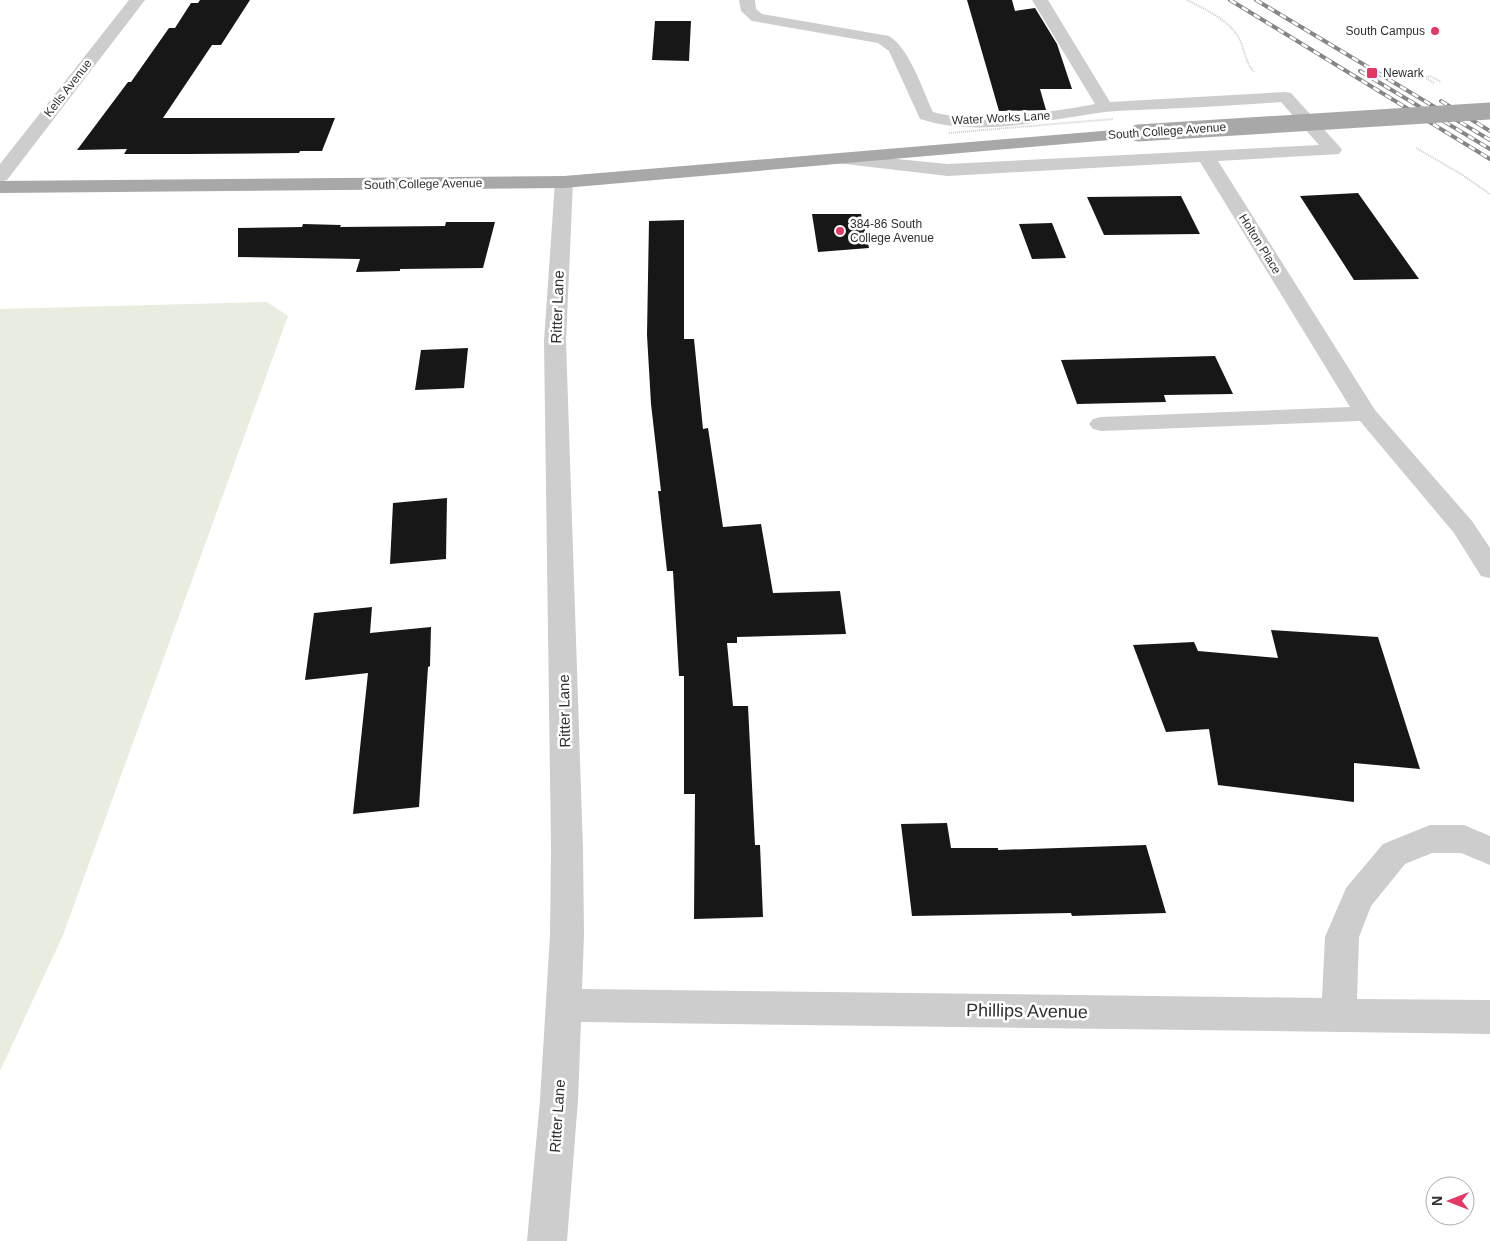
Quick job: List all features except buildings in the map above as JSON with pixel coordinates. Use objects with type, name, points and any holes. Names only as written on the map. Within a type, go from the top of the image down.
[{"type":"main road","name":"South College Avenue","points":[[0,187],[564,182],[1138,133],[1490,111]]},
{"type":"street","name":"Kells Avenue","points":[[0,176],[136,0]]},
{"type":"street","points":[[1040,0],[1105,108]]},
{"type":"street","name":"Water Works Lane","points":[[750,8],[790,24],[883,39],[896,50],[926,115],[939,121],[962,122],[1082,113],[1105,108],[1285,97],[1333,150]]},
{"type":"street","name":"South College Avenue","points":[[845,158],[948,170],[1333,150]]},
{"type":"street","name":"Holton Place","points":[[1205,156],[1366,414],[1463,527],[1490,569]]},
{"type":"street","name":"Ritter Lane","points":[[547,1241],[565,1005],[567,849],[555,341],[564,182]]},
{"type":"street","points":[[1101,424],[1366,414]]},
{"type":"street","points":[[1338,1015],[1342,937],[1358,898],[1394,854],[1430,839],[1464,839],[1490,850]]},
{"type":"street","name":"Phillips Avenue","points":[[565,1005],[1490,1017]]},
{"type":"shaded area","points":[[267,302],[288,316],[63,935],[0,1071],[0,309]]},
{"type":"railway","points":[[1230,0],[1490,159]]},
{"type":"railway","points":[[1256,0],[1490,140]]},
{"type":"railway","points":[[1360,71],[1490,149]]},
{"type":"railway","points":[[1441,101],[1490,131]]},
{"type":"place","name":"South Campus","points":[[1435,31]]},
{"type":"place","name":"Newark","points":[[1372,73]]},
{"type":"place","name":"384-86 South College Avenue","points":[[840,231]]}]
